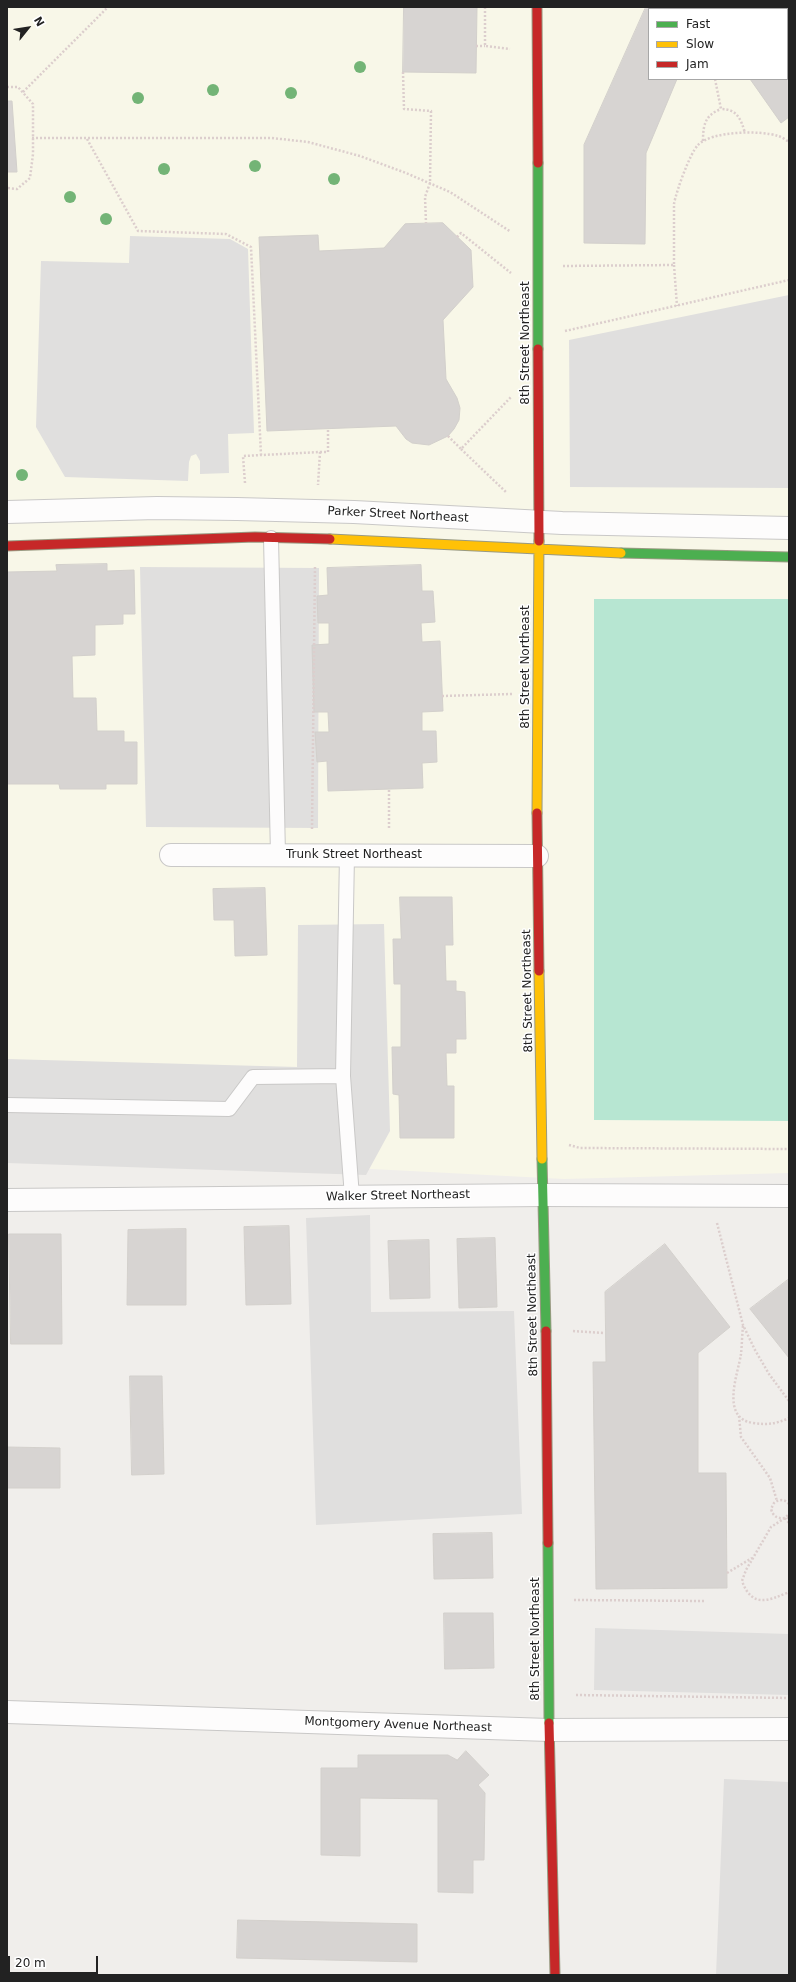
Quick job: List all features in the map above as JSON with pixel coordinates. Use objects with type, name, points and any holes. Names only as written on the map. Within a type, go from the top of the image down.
[{"type":"street","name":"8th Street Northeast","points":[[537,7],[539,522],[537,856],[544,1195],[549,1730],[554,1975]]},
{"type":"street","name":"Parker Street Northeast","points":[[7,512],[157,508],[315,511],[539,522],[789,528]]},
{"type":"street","points":[[7,546],[271,538],[386,541],[539,550],[789,557]]},
{"type":"street","name":"Trunk Street Northeast","points":[[171,855],[537,856]]},
{"type":"street","name":"Walker Street Northeast","points":[[7,1200],[544,1195],[789,1196]]},
{"type":"street","name":"Montgomery Avenue Northeast","points":[[7,1712],[549,1730],[789,1729]]},
{"type":"lane","points":[[271,538],[278,855]]},
{"type":"lane","points":[[347,855],[343,1076],[352,1197]]},
{"type":"lane","points":[[7,1105],[229,1109],[253,1077],[343,1076]]},
{"type":"path","points":[[22,92],[108,7]]},
{"type":"path","points":[[485,7],[485,46]]},
{"type":"path","points":[[476,46],[515,49]]},
{"type":"path","points":[[403,72],[404,109],[431,111],[430,183],[425,197],[426,223]]},
{"type":"path","points":[[715,80],[721,109]]},
{"type":"path","points":[[7,87],[18,87],[33,104],[30,178],[18,189],[7,188]]},
{"type":"path","points":[[703,141],[706,119],[711,114],[721,109],[728,109],[736,113],[745,133]]},
{"type":"path","points":[[677,306],[674,265],[674,204],[676,194],[697,145],[714,137],[745,133],[779,136],[789,142]]},
{"type":"path","points":[[32,138],[272,138],[308,142],[360,156],[430,183],[450,192],[517,236]]},
{"type":"path","points":[[87,138],[138,231],[226,234],[251,247],[261,455]]},
{"type":"path","points":[[457,237],[461,233],[516,277]]},
{"type":"path","points":[[562,258],[562,266],[674,265]]},
{"type":"path","points":[[561,332],[789,280]]},
{"type":"path","points":[[461,449],[514,394],[514,402]]},
{"type":"path","points":[[245,489],[243,456],[328,452],[328,428]]},
{"type":"path","points":[[448,436],[509,495]]},
{"type":"path","points":[[315,511],[320,452]]},
{"type":"path","points":[[312,833],[315,539]]},
{"type":"path","points":[[442,696],[515,694]]},
{"type":"path","points":[[389,789],[389,835]]},
{"type":"path","points":[[566,1143],[572,1147],[580,1148],[789,1150]]},
{"type":"path","points":[[716,1222],[743,1326],[754,1350],[769,1374],[789,1400]]},
{"type":"path","points":[[743,1326],[741,1354],[733,1393],[735,1409],[740,1416],[750,1423],[765,1425],[775,1424],[789,1418]]},
{"type":"path","points":[[568,1330],[604,1333]]},
{"type":"path","points":[[740,1416],[741,1437],[770,1478],[776,1501]]},
{"type":"path","points":[[789,1504],[783,1500],[776,1501],[772,1505],[772,1512],[776,1517],[789,1518]]},
{"type":"path","points":[[789,1514],[771,1527],[742,1581],[749,1595],[757,1600],[766,1601],[789,1592]]},
{"type":"path","points":[[785,1518],[789,1524]]},
{"type":"path","points":[[727,1573],[753,1558]]},
{"type":"path","points":[[573,1593],[573,1608]]},
{"type":"path","points":[[573,1600],[705,1601]]},
{"type":"path","points":[[573,1695],[789,1698]]},
{"type":"shaded area","points":[[7,7],[789,7],[789,1173],[564,1179],[7,1150]]},
{"type":"shaded area","points":[[130,236],[230,239],[248,249],[254,433],[228,434],[229,473],[200,474],[200,461],[196,454],[191,456],[189,462],[188,481],[65,477],[36,427],[41,261],[129,263]]},
{"type":"shaded area","points":[[789,295],[789,488],[570,487],[569,340]]},
{"type":"shaded area","points":[[140,567],[319,568],[318,828],[146,827]]},
{"type":"shaded area","points":[[384,924],[390,1131],[366,1175],[7,1163],[7,1059],[297,1067],[298,925]]},
{"type":"shaded area","points":[[370,1215],[371,1312],[514,1311],[522,1514],[316,1525],[306,1218]]},
{"type":"shaded area","points":[[595,1628],[789,1634],[789,1695],[594,1690]]},
{"type":"shaded area","points":[[724,1779],[789,1782],[789,1975],[716,1975]]},
{"type":"green space","points":[[594,599],[789,599],[789,1121],[594,1120]]},
{"type":"building","points":[[404,7],[477,7],[476,73],[403,72]]},
{"type":"building","points":[[646,7],[769,7],[648,8],[648,80],[677,80],[646,153],[645,244],[584,243],[584,145]]},
{"type":"building","points":[[788,34],[789,117],[781,123],[751,80],[788,80]]},
{"type":"building","points":[[7,101],[12,101],[17,172],[7,172]]},
{"type":"building","points":[[443,223],[471,250],[473,287],[443,320],[446,379],[457,398],[460,408],[459,420],[454,429],[448,436],[429,445],[412,443],[406,439],[396,426],[267,431],[259,237],[318,235],[319,251],[384,248],[405,224]]},
{"type":"building","points":[[107,564],[107,571],[134,570],[135,614],[123,614],[123,624],[95,625],[95,655],[72,656],[73,698],[96,698],[97,731],[124,731],[124,742],[137,742],[137,784],[106,784],[106,789],[60,789],[59,784],[7,784],[7,572],[57,571],[56,565]]},
{"type":"building","points":[[421,565],[422,591],[433,591],[435,622],[421,623],[422,642],[440,641],[443,711],[422,712],[422,731],[436,731],[437,762],[422,763],[423,788],[328,791],[327,761],[317,762],[315,732],[329,732],[328,712],[314,712],[312,645],[329,644],[329,623],[318,623],[317,596],[328,595],[327,568]]},
{"type":"building","points":[[265,888],[267,955],[235,956],[234,920],[214,920],[213,889]]},
{"type":"building","points":[[400,897],[452,897],[453,945],[445,945],[446,981],[456,981],[456,991],[465,992],[466,1039],[456,1039],[456,1053],[446,1053],[447,1086],[454,1086],[454,1138],[400,1138],[399,1095],[393,1094],[392,1047],[401,1047],[401,984],[394,984],[393,939],[401,939]]},
{"type":"building","points":[[289,1226],[291,1304],[246,1305],[244,1227]]},
{"type":"building","points":[[186,1229],[186,1305],[127,1305],[128,1230]]},
{"type":"building","points":[[9,1234],[61,1234],[62,1344],[11,1344]]},
{"type":"building","points":[[495,1238],[497,1307],[459,1308],[457,1239]]},
{"type":"building","points":[[429,1240],[430,1298],[390,1299],[388,1241]]},
{"type":"building","points":[[665,1244],[730,1327],[698,1353],[698,1473],[726,1473],[727,1588],[596,1589],[593,1362],[606,1362],[605,1292]]},
{"type":"building","points":[[789,1279],[789,1358],[750,1309]]},
{"type":"building","points":[[130,1376],[162,1376],[164,1474],[132,1475]]},
{"type":"building","points":[[7,1447],[60,1448],[60,1488],[7,1488]]},
{"type":"building","points":[[492,1533],[493,1578],[434,1579],[433,1534]]},
{"type":"building","points":[[444,1613],[493,1613],[494,1668],[445,1669]]},
{"type":"building","points":[[466,1751],[489,1775],[478,1785],[485,1793],[484,1860],[473,1860],[473,1893],[438,1892],[438,1799],[360,1798],[360,1856],[321,1855],[321,1768],[358,1768],[358,1755],[448,1755],[457,1760]]},
{"type":"building","points":[[238,1920],[417,1924],[417,1962],[237,1958]]},
{"type":"traffic: fast","points":[[538,163],[538,349]]},
{"type":"traffic: fast","points":[[621,553],[789,557]]},
{"type":"traffic: fast","points":[[542,1159],[546,1331]]},
{"type":"traffic: fast","points":[[548,1543],[549,1723]]},
{"type":"traffic: slow","points":[[330,539],[621,553]]},
{"type":"traffic: slow","points":[[537,813],[539,541]]},
{"type":"traffic: slow","points":[[539,971],[542,1159]]},
{"type":"traffic: jam","points":[[537,7],[538,163]]},
{"type":"traffic: jam","points":[[538,349],[539,541]]},
{"type":"traffic: jam","points":[[7,546],[255,537],[330,539]]},
{"type":"traffic: jam","points":[[537,813],[539,971]]},
{"type":"traffic: jam","points":[[546,1331],[548,1543]]},
{"type":"traffic: jam","points":[[549,1723],[555,1975]]}]
